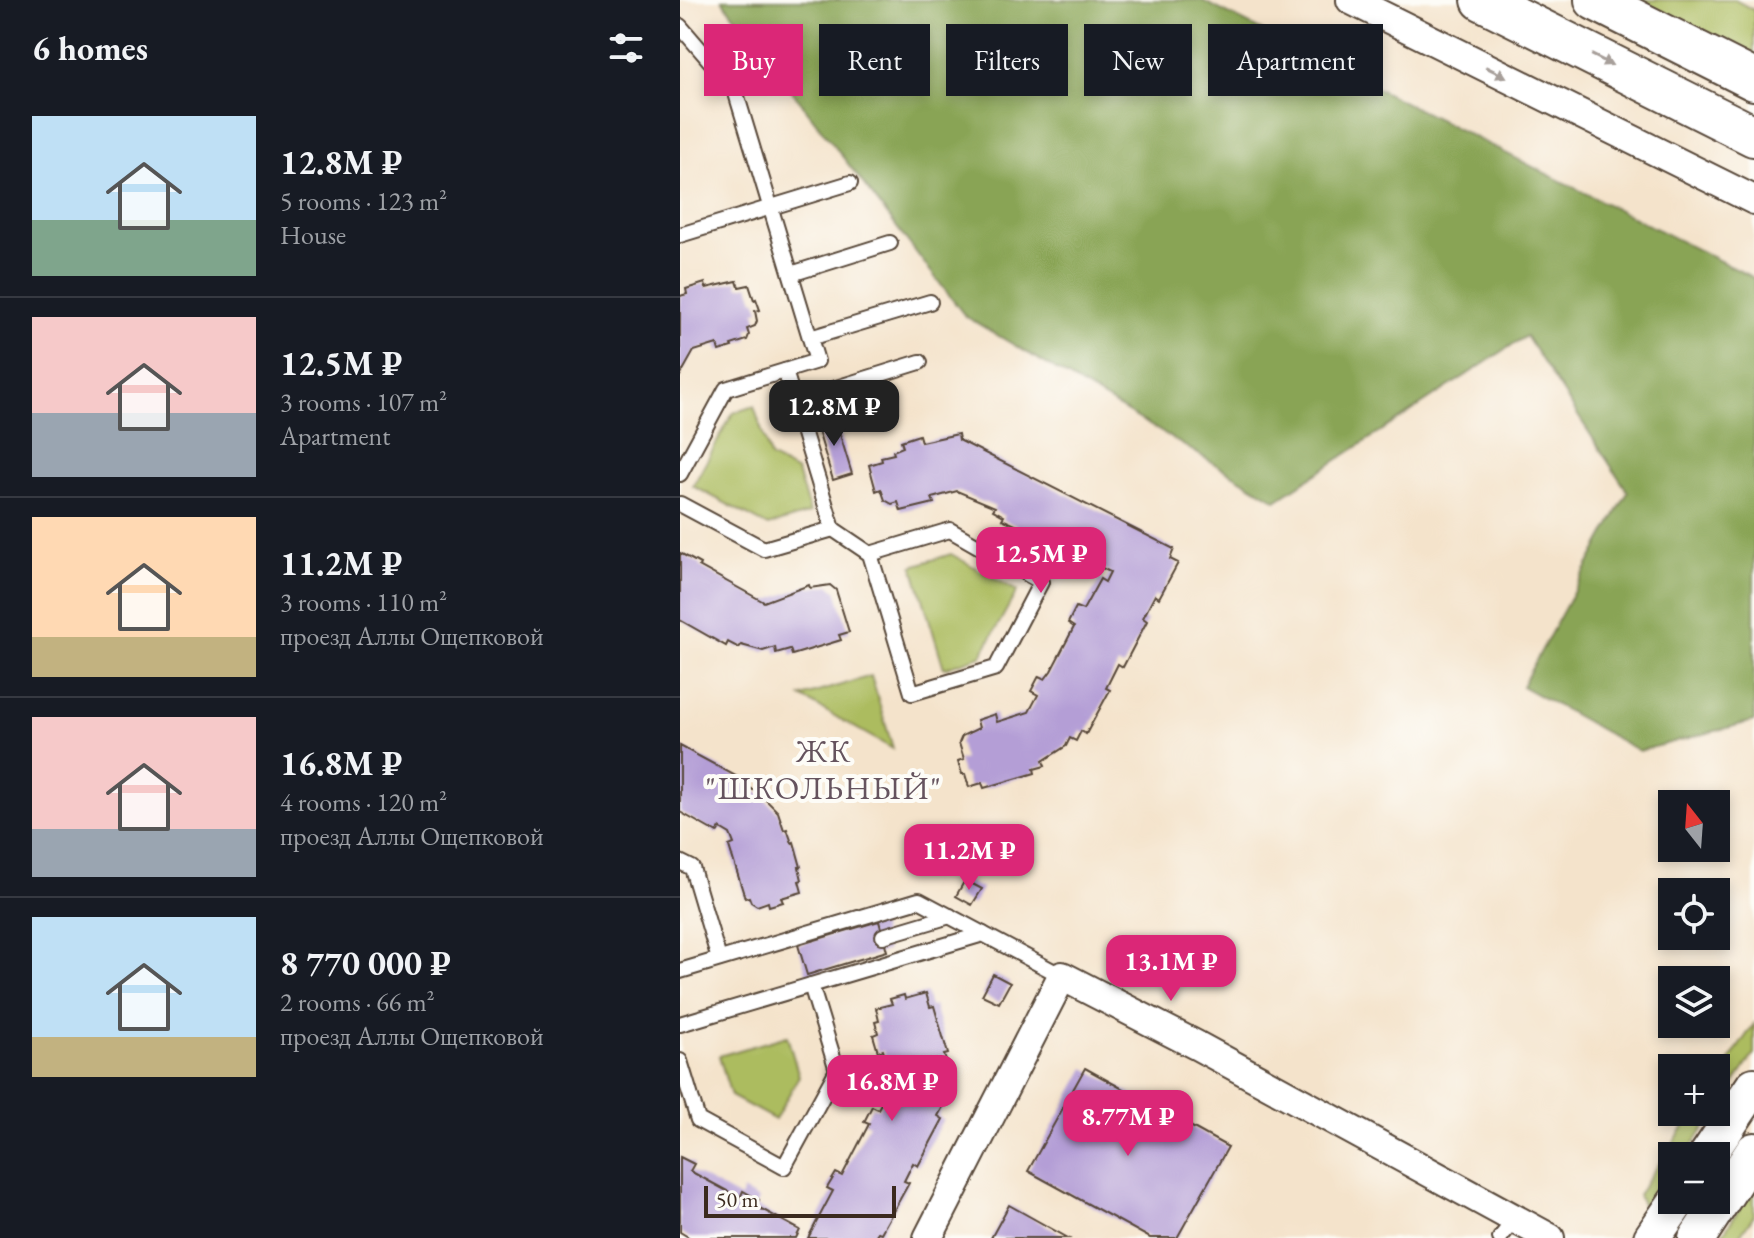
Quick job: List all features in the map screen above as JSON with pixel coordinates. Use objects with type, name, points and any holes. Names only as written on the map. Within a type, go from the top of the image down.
[{"type":"main road","points":[[1482,0],[1754,136]]},
{"type":"main road","points":[[1595,0],[1754,80]]},
{"type":"street","points":[[1351,0],[1754,200]]},
{"type":"street","points":[[928,1238],[1062,976],[1196,1045],[1508,1229],[1550,1238]]},
{"type":"street","points":[[1716,1142],[1754,1086]]},
{"type":"street","points":[[1697,1238],[1754,1151]]},
{"type":"street","points":[[1652,1238],[1668,1214]]},
{"type":"lane","points":[[680,26],[735,90],[817,361],[726,389],[680,474]]},
{"type":"lane","points":[[680,235],[850,183]]},
{"type":"lane","points":[[791,274],[890,243]]},
{"type":"lane","points":[[810,338],[930,302]]},
{"type":"lane","points":[[794,401],[920,362]]},
{"type":"lane","points":[[785,371],[833,529],[870,554],[912,693],[996,668],[1041,582],[950,530],[870,554]]},
{"type":"lane","points":[[817,393],[825,418]]},
{"type":"lane","points":[[680,504],[764,549],[833,529]]},
{"type":"lane","points":[[680,862],[692,868],[719,959]]},
{"type":"lane","points":[[680,971],[919,900],[1062,976]]},
{"type":"lane","points":[[883,936],[950,916]]},
{"type":"lane","points":[[680,1024],[983,934]]},
{"type":"lane","points":[[680,1061],[698,1120],[784,1167],[837,1070],[811,985]]},
{"type":"green space","points":[[722,0],[1201,0],[1249,24],[1208,24],[1208,96],[1383,96],[1383,91],[1754,278],[1754,721],[1639,751],[1522,686],[1628,492],[1526,336],[1276,500],[965,316],[796,96],[803,96],[803,24],[740,24]]},
{"type":"green space","points":[[1639,0],[1735,0],[1754,10],[1754,60]]},
{"type":"green space","points":[[754,406],[770,457],[797,472],[810,513],[768,526],[693,486],[733,413]]},
{"type":"green space","points":[[951,554],[1017,591],[981,656],[944,668],[913,566]]},
{"type":"green space","points":[[871,676],[893,749],[801,697]]},
{"type":"green space","points":[[1754,1024],[1754,1054],[1730,1090],[1730,1059]]},
{"type":"green space","points":[[787,1036],[799,1076],[775,1120],[731,1096],[719,1056]]},
{"type":"green space","points":[[1685,1126],[1705,1126],[1695,1142],[1674,1142]]},
{"type":"green space","points":[[1658,1165],[1658,1196],[1646,1214],[1638,1195]]},
{"type":"green space","points":[[1754,1187],[1754,1215],[1738,1238],[1720,1238]]},
{"type":"building","points":[[737,281],[739,287],[749,285],[760,310],[755,311],[755,326],[747,329],[747,340],[719,351],[717,344],[694,351],[680,376],[680,296],[687,294],[686,289],[705,283],[706,288]]},
{"type":"building","points":[[834,415],[852,474],[833,480],[815,421]]},
{"type":"building","points":[[958,434],[959,440],[1174,549],[1170,559],[1178,563],[1159,598],[1155,595],[1143,618],[1147,621],[1123,667],[1118,664],[1106,688],[1110,690],[1086,734],[1081,731],[1076,741],[1070,738],[1066,746],[1043,761],[1045,766],[1034,769],[1035,773],[984,788],[982,783],[969,787],[965,774],[962,774],[958,761],[964,759],[959,743],[962,736],[979,728],[977,720],[995,714],[997,722],[1029,712],[1038,695],[1031,691],[1039,676],[1045,679],[1051,671],[1074,627],[1068,623],[1076,607],[1083,610],[1100,579],[1105,582],[1110,572],[1092,563],[1094,558],[1082,553],[1080,557],[1071,552],[1069,556],[1044,543],[1047,539],[1002,519],[1004,516],[993,510],[995,507],[957,491],[932,498],[934,503],[901,511],[898,502],[892,504],[885,500],[881,489],[876,491],[869,465],[882,461],[881,457],[894,454],[893,451],[903,447],[901,441],[919,435],[921,442]]},
{"type":"building","points":[[680,553],[764,602],[809,585],[810,588],[830,585],[836,590],[849,632],[839,635],[841,640],[792,655],[790,649],[776,653],[775,647],[763,651],[741,645],[739,648],[728,642],[726,646],[680,620]]},
{"type":"building","points":[[680,746],[745,781],[744,785],[760,794],[778,812],[784,830],[787,829],[794,842],[801,867],[802,880],[799,881],[802,892],[781,898],[783,902],[769,906],[768,902],[757,906],[749,897],[745,898],[729,846],[734,844],[730,834],[720,828],[717,833],[680,812]]},
{"type":"building","points":[[965,880],[982,889],[972,905],[956,896]]},
{"type":"building","points":[[879,921],[887,951],[807,975],[798,945]]},
{"type":"building","points":[[993,974],[1010,983],[999,1003],[982,995]]},
{"type":"building","points":[[926,993],[930,1007],[934,1006],[948,1054],[944,1055],[948,1067],[945,1067],[945,1094],[940,1103],[944,1105],[938,1116],[943,1119],[918,1166],[913,1163],[904,1181],[909,1183],[881,1233],[878,1232],[874,1238],[808,1238],[833,1191],[827,1188],[836,1173],[842,1176],[869,1124],[864,1122],[872,1106],[878,1109],[893,1082],[883,1050],[878,1052],[873,1035],[878,1033],[876,1008],[892,1004],[890,999],[904,995],[905,999]]},
{"type":"building","points":[[1085,1068],[1228,1147],[1177,1238],[1150,1238],[1028,1171]]},
{"type":"building","points":[[680,1157],[694,1164],[690,1171],[740,1198],[743,1191],[759,1200],[756,1206],[800,1230],[796,1238],[690,1238],[680,1232]]},
{"type":"building","points":[[1009,1205],[1068,1238],[991,1238]]},
{"type":"district","name":"ЖК \"ШКОЛЬНЫЙ\"","points":[[824,770]]}]
